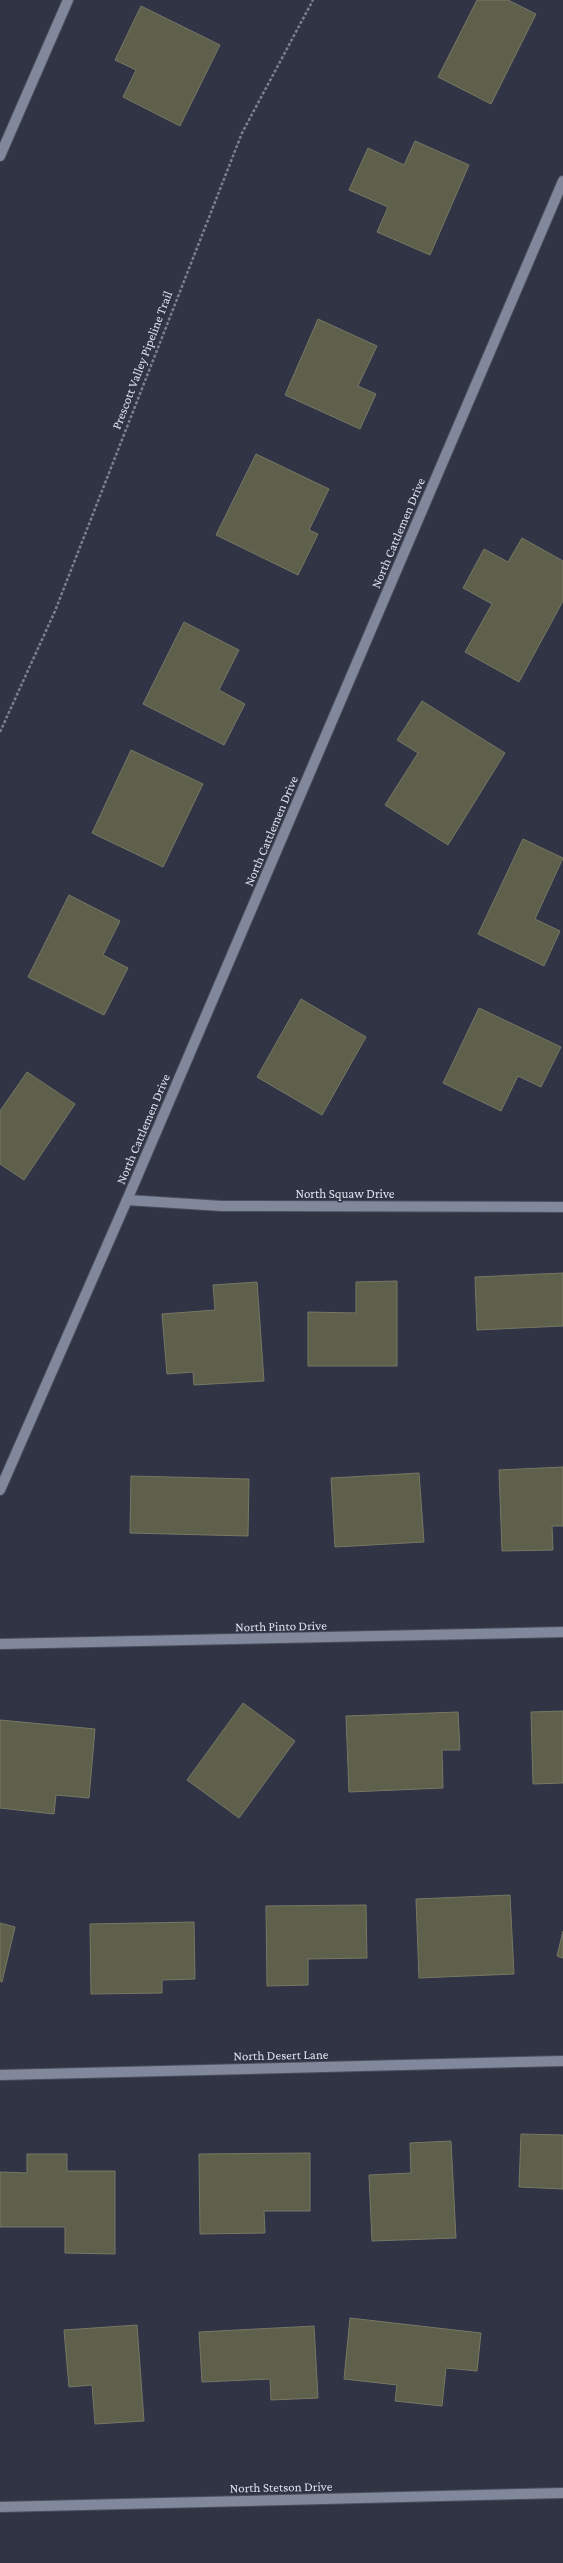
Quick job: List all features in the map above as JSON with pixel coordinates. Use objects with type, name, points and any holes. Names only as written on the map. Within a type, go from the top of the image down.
[{"type":"street","points":[[0,156],[68,0]]},
{"type":"street","name":"North Cattlemen Drive","points":[[0,1490],[127,1200],[563,181]]},
{"type":"street","name":"North Squaw Drive","points":[[127,1200],[222,1206],[563,1207]]},
{"type":"street","name":"North Pinto Drive","points":[[0,1644],[563,1632]]},
{"type":"street","name":"North Desert Lane","points":[[0,2075],[563,2061]]},
{"type":"street","name":"North Stetson Drive","points":[[0,2507],[563,2493]]},
{"type":"path","name":"Prescott Valley Pipeline Trail","points":[[0,732],[55,610],[242,133],[313,0]]},
{"type":"building","points":[[477,0],[508,0],[536,14],[491,104],[438,77]]},
{"type":"building","points":[[141,6],[220,45],[180,126],[123,97],[136,70],[115,60]]},
{"type":"building","points":[[415,141],[469,165],[430,255],[377,232],[388,207],[349,190],[368,148],[404,165]]},
{"type":"building","points":[[318,319],[377,346],[358,386],[376,394],[360,429],[285,395]]},
{"type":"building","points":[[256,454],[329,489],[309,530],[318,534],[298,575],[216,535]]},
{"type":"building","points":[[522,538],[563,561],[563,601],[519,682],[465,652],[492,604],[463,588],[484,549],[508,562]]},
{"type":"building","points":[[184,622],[239,650],[219,690],[245,704],[224,745],[143,704]]},
{"type":"building","points":[[422,701],[505,753],[448,845],[385,805],[418,753],[397,740]]},
{"type":"building","points":[[131,750],[203,784],[163,867],[92,833]]},
{"type":"building","points":[[523,839],[563,858],[535,919],[560,931],[544,966],[478,934]]},
{"type":"building","points":[[69,895],[120,921],[103,955],[128,968],[104,1015],[28,977]]},
{"type":"building","points":[[301,999],[366,1037],[322,1115],[257,1077]]},
{"type":"building","points":[[479,1008],[561,1047],[541,1087],[518,1076],[501,1111],[443,1083]]},
{"type":"building","points":[[27,1072],[75,1104],[24,1180],[0,1164],[0,1111]]},
{"type":"building","points":[[563,1273],[563,1326],[477,1330],[475,1277]]},
{"type":"building","points":[[397,1281],[397,1366],[308,1366],[308,1312],[356,1313],[356,1282]]},
{"type":"building","points":[[257,1282],[264,1381],[194,1385],[193,1372],[167,1374],[162,1314],[215,1310],[213,1285]]},
{"type":"building","points":[[563,1467],[563,1526],[552,1526],[553,1550],[502,1551],[499,1470]]},
{"type":"building","points":[[419,1473],[424,1542],[335,1547],[331,1478]]},
{"type":"building","points":[[131,1476],[249,1479],[248,1536],[130,1533]]},
{"type":"building","points":[[243,1703],[295,1741],[239,1818],[187,1780]]},
{"type":"building","points":[[563,1711],[563,1783],[533,1784],[531,1712]]},
{"type":"building","points":[[458,1712],[460,1750],[442,1750],[443,1788],[349,1792],[346,1716]]},
{"type":"building","points":[[0,1720],[95,1729],[89,1798],[56,1795],[54,1814],[0,1808]]},
{"type":"building","points":[[510,1895],[514,1974],[419,1978],[416,1899]]},
{"type":"building","points":[[366,1905],[367,1958],[308,1959],[308,1985],[267,1986],[266,1906]]},
{"type":"building","points":[[194,1922],[195,1979],[162,1980],[162,1993],[91,1994],[90,1924]]},
{"type":"building","points":[[0,1923],[15,1927],[2,1982],[0,1981]]},
{"type":"building","points":[[563,1931],[563,1958],[557,1956]]},
{"type":"building","points":[[521,2134],[563,2135],[563,2189],[519,2187]]},
{"type":"building","points":[[451,2141],[456,2238],[372,2241],[369,2175],[411,2173],[410,2143]]},
{"type":"building","points":[[310,2153],[310,2211],[264,2211],[265,2233],[200,2234],[199,2154]]},
{"type":"building","points":[[27,2154],[67,2154],[67,2171],[115,2171],[115,2254],[65,2253],[65,2227],[0,2227],[0,2172],[27,2173]]},
{"type":"building","points":[[350,2318],[481,2333],[477,2371],[446,2368],[442,2406],[395,2401],[397,2385],[344,2379]]},
{"type":"building","points":[[137,2325],[144,2421],[95,2424],[92,2385],[69,2387],[64,2330]]},
{"type":"building","points":[[314,2326],[318,2398],[271,2400],[270,2379],[202,2382],[199,2332]]}]
